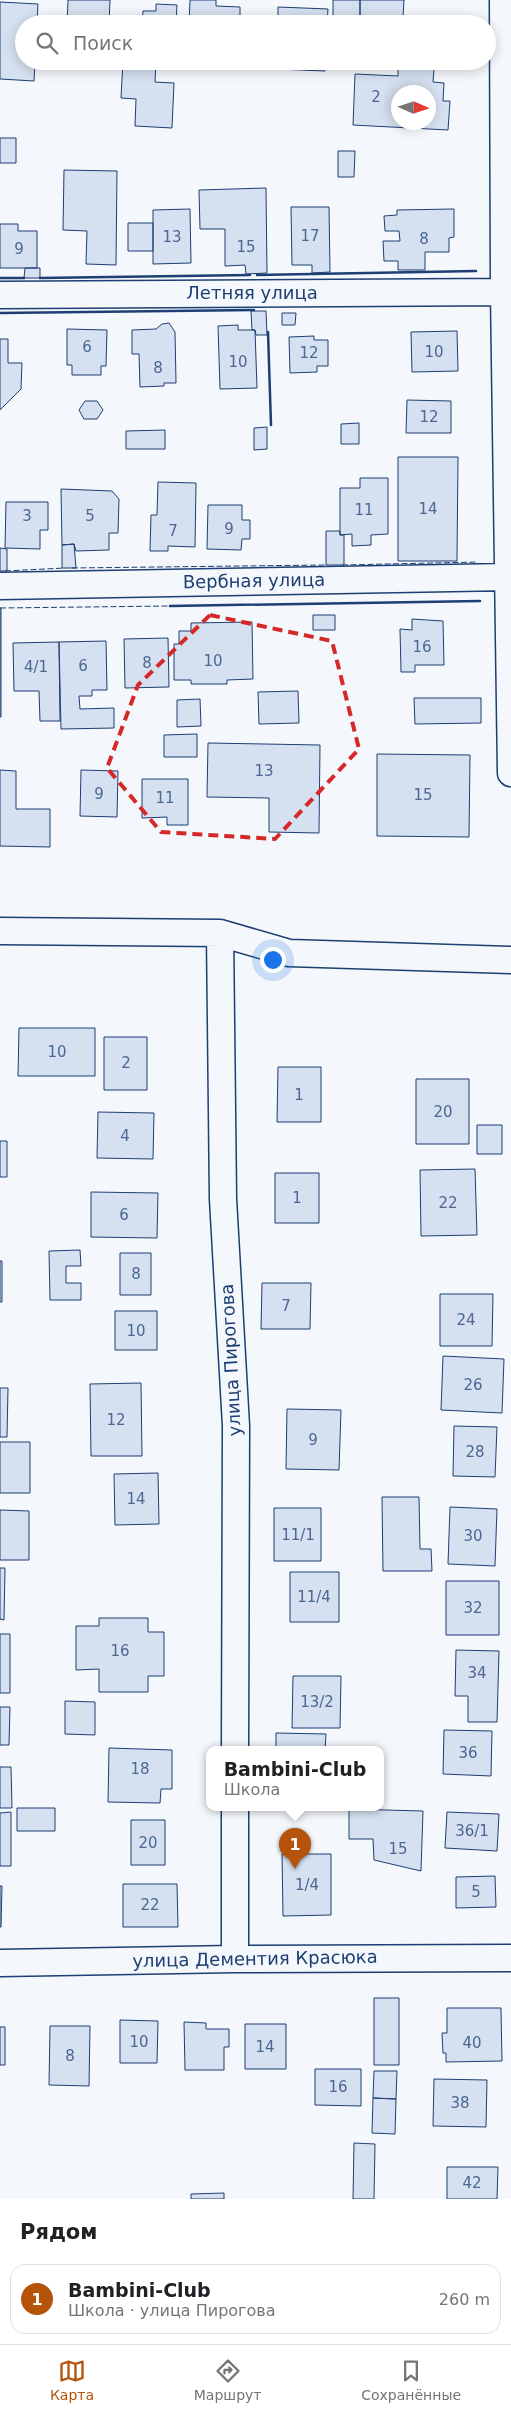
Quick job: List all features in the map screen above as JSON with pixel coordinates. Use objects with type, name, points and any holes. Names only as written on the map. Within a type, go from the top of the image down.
[{"type":"street","points":[[504,0],[504,292],[511,773]]},
{"type":"street","name":"Летняя улица","points":[[0,294],[504,292]]},
{"type":"street","name":"Вербная улица","points":[[0,586],[508,577]]},
{"type":"street","points":[[0,931],[220,933],[289,953],[511,960]]},
{"type":"street","name":"улица Пирогова","points":[[220,933],[222,1199],[236,1426],[235,1746]]},
{"type":"street","points":[[235,1811],[235,1959]]},
{"type":"street","name":"улица Дементия Красюка","points":[[0,1963],[235,1959],[511,1958]]},
{"type":"highlighted area","points":[[210,615],[332,641],[359,749],[275,839],[161,832],[107,768],[138,685]]},
{"type":"building","points":[[68,0],[110,0],[109,15],[67,15]]},
{"type":"building","points":[[190,0],[216,0],[216,6],[240,7],[240,15],[189,15]]},
{"type":"building","points":[[333,0],[360,0],[360,15],[333,15]]},
{"type":"building","points":[[360,0],[404,0],[403,15],[360,15]]},
{"type":"building","points":[[0,2],[38,4],[37,15],[15,15],[15,70],[35,70],[34,81],[0,79]]},
{"type":"building","points":[[156,4],[177,5],[176,15],[143,15],[143,11],[156,11]]},
{"type":"building","points":[[278,7],[328,9],[328,15],[278,15]]},
{"type":"building","points":[[123,70],[156,70],[155,82],[174,83],[172,128],[135,126],[136,99],[121,98]]},
{"type":"building","points":[[398,70],[434,70],[433,82],[444,83],[443,101],[450,101],[448,130],[436,129],[436,85],[391,85],[391,127],[353,125],[355,74],[398,76]]},
{"type":"building","points":[[0,138],[16,138],[16,163],[0,163]]},
{"type":"building","points":[[338,151],[355,151],[354,177],[338,177]]},
{"type":"building","points":[[64,170],[117,171],[116,265],[86,264],[87,231],[63,230]]},
{"type":"building","points":[[266,188],[267,273],[246,274],[245,265],[225,266],[225,229],[200,229],[199,190]]},
{"type":"building","points":[[291,207],[329,207],[330,272],[312,273],[312,265],[292,265]]},
{"type":"building","points":[[190,209],[191,263],[153,264],[153,210]]},
{"type":"building","points":[[454,209],[454,237],[449,238],[449,252],[425,252],[425,270],[398,270],[398,261],[384,261],[383,241],[400,241],[399,231],[385,231],[384,216],[397,215],[397,210]]},
{"type":"building","points":[[128,223],[153,223],[153,251],[128,251]]},
{"type":"building","points":[[0,224],[18,224],[18,231],[37,231],[37,268],[0,268]]},
{"type":"building","points":[[25,268],[40,268],[40,278],[24,278]]},
{"type":"building","points":[[251,311],[266,311],[267,335],[256,335],[255,330],[252,330]]},
{"type":"building","points":[[282,313],[296,313],[295,325],[282,325]]},
{"type":"building","points":[[169,323],[175,332],[176,383],[164,383],[164,386],[140,387],[139,354],[132,354],[132,330],[156,329],[162,324]]},
{"type":"building","points":[[238,325],[238,330],[255,330],[257,388],[220,389],[218,326]]},
{"type":"building","points":[[67,329],[107,330],[106,366],[101,366],[101,375],[72,375],[72,365],[67,365]]},
{"type":"building","points":[[457,331],[458,371],[412,372],[411,332]]},
{"type":"building","points":[[314,336],[314,340],[328,340],[328,366],[317,366],[317,372],[290,373],[289,337]]},
{"type":"building","points":[[0,339],[8,339],[8,363],[22,363],[21,389],[0,410]]},
{"type":"building","points":[[407,400],[451,401],[451,433],[406,433]]},
{"type":"building","points":[[85,401],[97,401],[103,410],[97,419],[84,419],[79,410]]},
{"type":"building","points":[[359,423],[359,444],[341,444],[341,424]]},
{"type":"building","points":[[267,427],[267,449],[254,450],[254,428]]},
{"type":"building","points":[[165,430],[165,449],[126,449],[126,431]]},
{"type":"building","points":[[398,457],[458,457],[457,561],[398,561]]},
{"type":"building","points":[[360,478],[388,478],[388,534],[371,535],[371,545],[352,546],[352,534],[340,535],[340,488],[360,488]]},
{"type":"building","points":[[158,482],[196,483],[195,547],[168,546],[168,551],[150,551],[151,515],[157,515]]},
{"type":"building","points":[[61,489],[112,491],[119,499],[118,533],[109,533],[109,550],[76,551],[74,544],[62,545]]},
{"type":"building","points":[[6,502],[48,502],[48,530],[40,530],[40,549],[5,548]]},
{"type":"building","points":[[208,505],[242,505],[242,520],[250,520],[250,539],[242,539],[241,550],[207,549]]},
{"type":"building","points":[[326,531],[340,531],[340,535],[344,535],[344,565],[326,565]]},
{"type":"building","points":[[74,544],[76,568],[62,568],[62,545]]},
{"type":"building","points":[[0,548],[7,549],[7,571],[0,571]]},
{"type":"building","points":[[0,608],[1,717],[0,717]]},
{"type":"building","points":[[313,615],[335,615],[335,630],[313,630]]},
{"type":"building","points":[[412,619],[443,621],[444,665],[415,665],[415,672],[401,672],[400,629],[412,630]]},
{"type":"building","points":[[252,622],[253,679],[227,680],[227,684],[191,684],[191,680],[174,680],[174,644],[179,644],[179,631],[191,631],[191,623]]},
{"type":"building","points":[[168,638],[169,687],[125,688],[124,639]]},
{"type":"building","points":[[106,641],[107,690],[92,690],[92,696],[79,696],[80,709],[114,708],[114,728],[61,729],[59,642]]},
{"type":"building","points":[[59,642],[60,721],[40,721],[39,691],[14,691],[13,643]]},
{"type":"building","points":[[298,691],[299,723],[259,724],[258,692]]},
{"type":"building","points":[[414,698],[481,698],[481,723],[415,724]]},
{"type":"building","points":[[200,699],[201,726],[177,727],[177,700]]},
{"type":"building","points":[[197,734],[197,757],[164,757],[164,735]]},
{"type":"building","points":[[208,743],[320,745],[319,833],[269,832],[269,798],[207,797]]},
{"type":"building","points":[[377,754],[470,755],[469,837],[377,836]]},
{"type":"building","points":[[0,770],[16,771],[16,809],[50,809],[50,847],[0,846]]},
{"type":"building","points":[[81,770],[118,771],[117,817],[80,816]]},
{"type":"building","points":[[142,779],[188,779],[188,825],[167,825],[167,817],[142,818]]},
{"type":"building","points":[[19,1028],[95,1028],[95,1076],[18,1076]]},
{"type":"building","points":[[104,1037],[147,1037],[147,1090],[104,1090]]},
{"type":"building","points":[[278,1067],[321,1067],[321,1122],[277,1122]]},
{"type":"building","points":[[416,1079],[469,1079],[469,1144],[416,1144]]},
{"type":"building","points":[[98,1112],[154,1113],[153,1159],[97,1158]]},
{"type":"building","points":[[477,1125],[502,1125],[502,1154],[477,1154]]},
{"type":"building","points":[[0,1141],[7,1141],[7,1177],[0,1177]]},
{"type":"building","points":[[475,1169],[477,1235],[421,1236],[420,1170]]},
{"type":"building","points":[[275,1173],[319,1173],[319,1223],[275,1223]]},
{"type":"building","points":[[91,1192],[158,1193],[157,1238],[91,1237]]},
{"type":"building","points":[[80,1250],[81,1266],[66,1266],[66,1283],[81,1283],[81,1300],[50,1300],[49,1251]]},
{"type":"building","points":[[120,1253],[151,1253],[151,1295],[120,1295]]},
{"type":"building","points":[[0,1261],[2,1261],[2,1302],[0,1302]]},
{"type":"building","points":[[262,1283],[311,1283],[310,1329],[261,1329]]},
{"type":"building","points":[[440,1294],[493,1294],[492,1346],[440,1346]]},
{"type":"building","points":[[115,1311],[157,1311],[157,1350],[115,1350]]},
{"type":"building","points":[[443,1356],[504,1359],[502,1413],[441,1410]]},
{"type":"building","points":[[141,1383],[142,1456],[91,1456],[90,1384]]},
{"type":"building","points":[[0,1388],[8,1388],[7,1437],[0,1437]]},
{"type":"building","points":[[287,1409],[341,1410],[339,1470],[286,1469]]},
{"type":"building","points":[[454,1426],[497,1427],[495,1477],[453,1476]]},
{"type":"building","points":[[0,1442],[30,1442],[30,1493],[0,1493]]},
{"type":"building","points":[[158,1473],[159,1524],[115,1525],[114,1474]]},
{"type":"building","points":[[382,1497],[419,1497],[420,1549],[431,1549],[432,1571],[383,1571]]},
{"type":"building","points":[[450,1507],[497,1509],[495,1566],[448,1564]]},
{"type":"building","points":[[274,1508],[321,1508],[321,1561],[274,1561]]},
{"type":"building","points":[[0,1510],[29,1511],[29,1560],[0,1560]]},
{"type":"building","points":[[0,1568],[5,1568],[4,1620],[0,1619]]},
{"type":"building","points":[[290,1572],[339,1572],[339,1622],[290,1622]]},
{"type":"building","points":[[446,1581],[499,1581],[499,1635],[446,1635]]},
{"type":"building","points":[[99,1618],[148,1618],[148,1632],[164,1632],[164,1676],[148,1676],[148,1692],[99,1692],[99,1669],[76,1670],[76,1626],[99,1626]]},
{"type":"building","points":[[0,1634],[10,1634],[10,1693],[0,1693]]},
{"type":"building","points":[[456,1650],[499,1651],[497,1722],[468,1722],[468,1696],[455,1696]]},
{"type":"building","points":[[293,1676],[341,1676],[340,1728],[292,1728]]},
{"type":"building","points":[[65,1701],[95,1702],[95,1735],[65,1734]]},
{"type":"building","points":[[0,1707],[10,1707],[9,1745],[0,1745]]},
{"type":"building","points":[[444,1730],[492,1731],[491,1776],[443,1774]]},
{"type":"building","points":[[276,1733],[326,1734],[325,1746],[276,1746]]},
{"type":"building","points":[[109,1748],[172,1750],[172,1789],[161,1789],[160,1803],[108,1802]]},
{"type":"building","points":[[0,1767],[11,1767],[12,1808],[0,1808]]},
{"type":"building","points":[[17,1808],[55,1808],[55,1831],[17,1831]]},
{"type":"building","points":[[349,1811],[423,1811],[421,1871],[374,1860],[373,1839],[349,1839]]},
{"type":"building","points":[[11,1812],[11,1866],[0,1866],[0,1813]]},
{"type":"building","points":[[447,1812],[499,1814],[497,1851],[445,1848]]},
{"type":"building","points":[[131,1820],[165,1820],[165,1865],[131,1865]]},
{"type":"building","points":[[282,1854],[331,1854],[331,1915],[283,1916]]},
{"type":"building","points":[[495,1876],[496,1907],[456,1908],[456,1877]]},
{"type":"building","points":[[123,1884],[177,1884],[178,1927],[123,1927]]},
{"type":"building","points":[[0,1886],[2,1886],[1,1927],[0,1927]]},
{"type":"building","points":[[374,1998],[399,1998],[399,2065],[374,2065]]},
{"type":"building","points":[[447,2008],[501,2008],[502,2061],[446,2062],[446,2053],[443,2053],[442,2033],[447,2033]]},
{"type":"building","points":[[120,2020],[158,2021],[157,2063],[120,2063]]},
{"type":"building","points":[[184,2022],[206,2023],[206,2029],[229,2029],[229,2047],[224,2047],[224,2070],[185,2070]]},
{"type":"building","points":[[245,2024],[286,2024],[286,2069],[245,2069]]},
{"type":"building","points":[[50,2026],[90,2026],[89,2086],[49,2085]]},
{"type":"building","points":[[0,2027],[5,2027],[5,2065],[0,2065]]},
{"type":"building","points":[[315,2069],[361,2069],[361,2106],[315,2105]]},
{"type":"building","points":[[374,2071],[397,2071],[396,2099],[373,2098]]},
{"type":"building","points":[[434,2079],[487,2080],[486,2127],[433,2126]]},
{"type":"building","points":[[373,2098],[396,2099],[395,2134],[372,2133]]},
{"type":"building","points":[[354,2143],[375,2144],[374,2199],[353,2199]]},
{"type":"building","points":[[447,2167],[498,2167],[497,2199],[447,2199]]},
{"type":"building","points":[[224,2193],[224,2199],[191,2199],[191,2194]]},
{"type":"fence","points":[[342,565],[478,562]]},
{"type":"fence","points":[[72,568],[327,565]]},
{"type":"fence","points":[[5,571],[65,568]]},
{"type":"fence","points":[[0,608],[170,606]]},
{"type":"wall","points":[[257,275],[476,271]]},
{"type":"wall","points":[[40,278],[250,275]]},
{"type":"wall","points":[[0,278],[24,278]]},
{"type":"wall","points":[[0,313],[254,310]]},
{"type":"wall","points":[[268,332],[271,425]]},
{"type":"wall","points":[[170,606],[480,601]]},
{"type":"place","name":"Bambini-Club","points":[[295,1869]]}]
